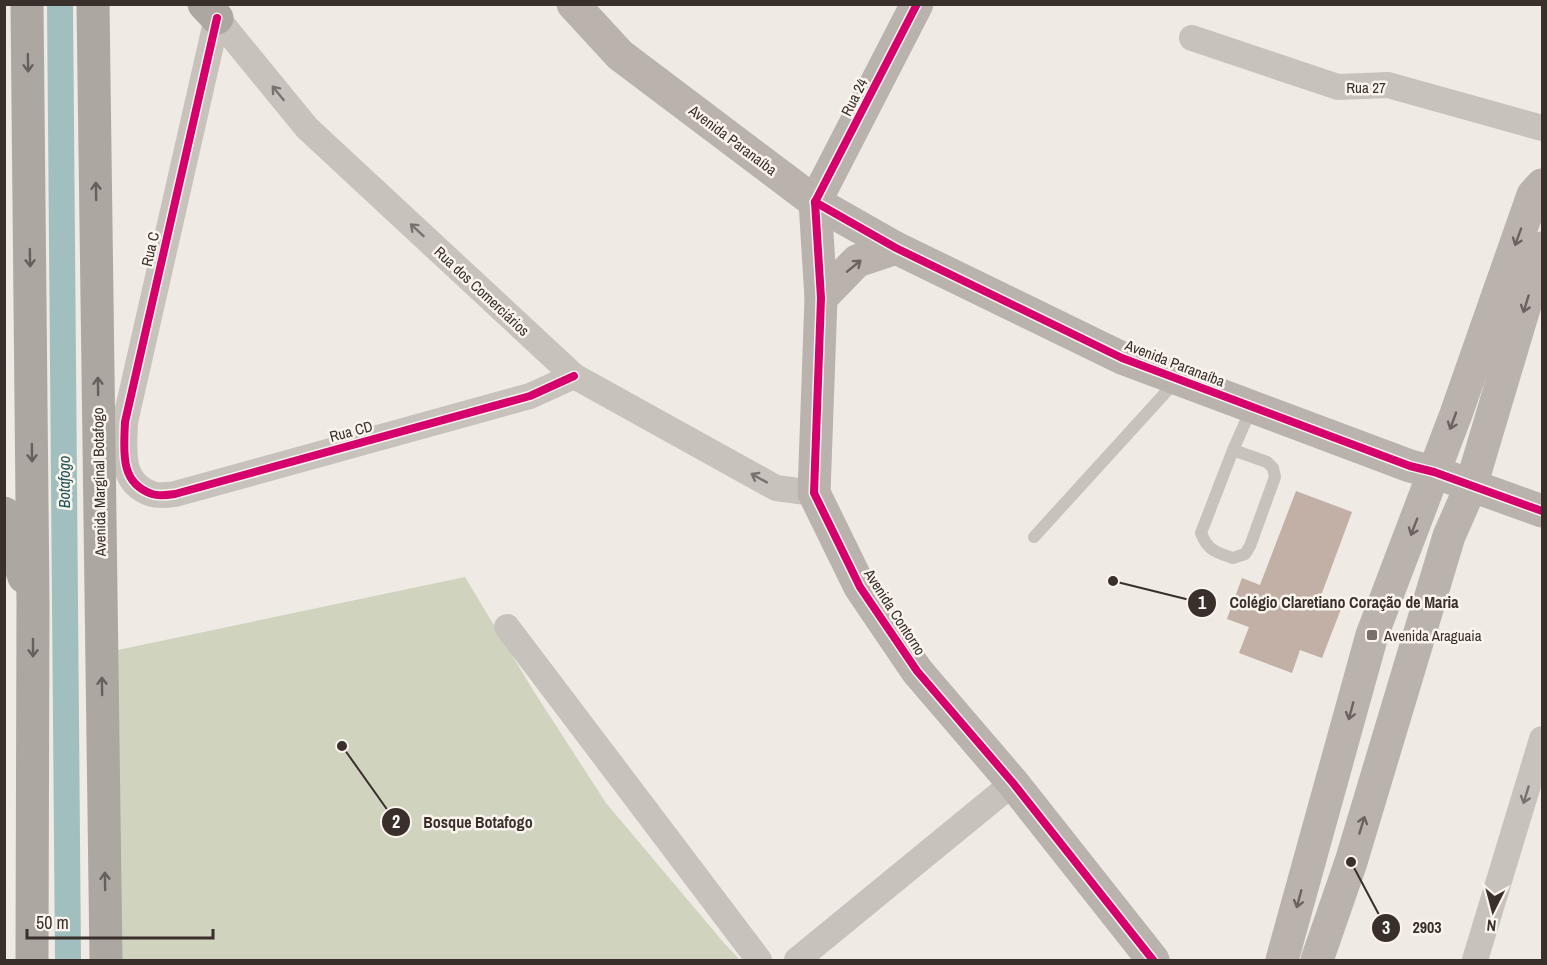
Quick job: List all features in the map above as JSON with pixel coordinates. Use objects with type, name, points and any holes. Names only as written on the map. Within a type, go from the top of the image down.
[{"type":"main road","points":[[27,4],[33,603],[32,960]]},
{"type":"main road","name":"Avenida Marginal Botafogo","points":[[93,4],[106,960]]},
{"type":"main road","name":"Avenida Paranaíba","points":[[573,4],[620,55],[815,202],[896,248],[1122,358],[1410,466],[1434,472],[1542,511]]},
{"type":"main road","name":"Rua 24","points":[[815,202],[917,4]]},
{"type":"main road","points":[[1282,960],[1372,635],[1434,472],[1533,195],[1542,185]]},
{"type":"main road","name":"Avenida Contorno","points":[[815,202],[821,298],[814,493],[860,587],[917,670],[1013,783],[1154,960]]},
{"type":"main road","points":[[821,298],[857,261],[896,248]]},
{"type":"main road","points":[[1317,960],[1351,862],[1449,536],[1471,486],[1542,248]]},
{"type":"main road","points":[[4,513],[5,522],[33,603]]},
{"type":"street","name":"Rua dos Comerciários","points":[[217,8],[307,128],[574,376],[776,488],[814,493]]},
{"type":"street","name":"Rua C","points":[[135,485],[124,462],[125,422],[217,8]]},
{"type":"street","name":"Rua 27","points":[[1192,38],[1338,87],[1388,85],[1542,128]]},
{"type":"street","name":"Rua CD","points":[[135,485],[153,495],[175,494],[531,396],[574,376]]},
{"type":"street","points":[[507,627],[759,960]]},
{"type":"street","points":[[1475,960],[1542,739]]},
{"type":"street","points":[[797,960],[1013,783]]},
{"type":"lane","points":[[1034,537],[1178,379]]},
{"type":"lane","points":[[1233,450],[1267,462],[1273,468],[1275,477],[1250,546],[1245,554],[1233,558],[1214,550],[1205,543],[1201,533],[1233,450],[1252,406]]},
{"type":"green space","points":[[465,577],[533,690],[606,803],[740,960],[121,960],[113,651]]},
{"type":"building","points":[[1296,491],[1352,512],[1319,601],[1341,609],[1322,658],[1300,650],[1292,673],[1239,653],[1249,627],[1227,619],[1242,578],[1260,585]]},
{"type":"waterway","name":"Botafogo","points":[[60,4],[68,960]]},
{"type":"cycle path","points":[[815,202],[917,4]]},
{"type":"cycle path","points":[[217,18],[125,422],[124,454],[129,474],[134,482],[141,489],[152,494],[175,494],[530,396],[574,376]]},
{"type":"cycle path","points":[[815,202],[821,298],[814,493],[860,587],[917,671],[1013,783],[1153,960]]},
{"type":"cycle path","points":[[815,202],[896,248],[1122,358],[1410,466],[1434,472],[1542,511]]},
{"type":"place","name":"Colégio Claretiano Coração de Maria","points":[[1113,581]]},
{"type":"place","name":"Avenida Araguaia","points":[[1372,635]]},
{"type":"place","name":"Bosque Botafogo","points":[[342,746]]},
{"type":"place","name":"2903","points":[[1351,862]]}]
